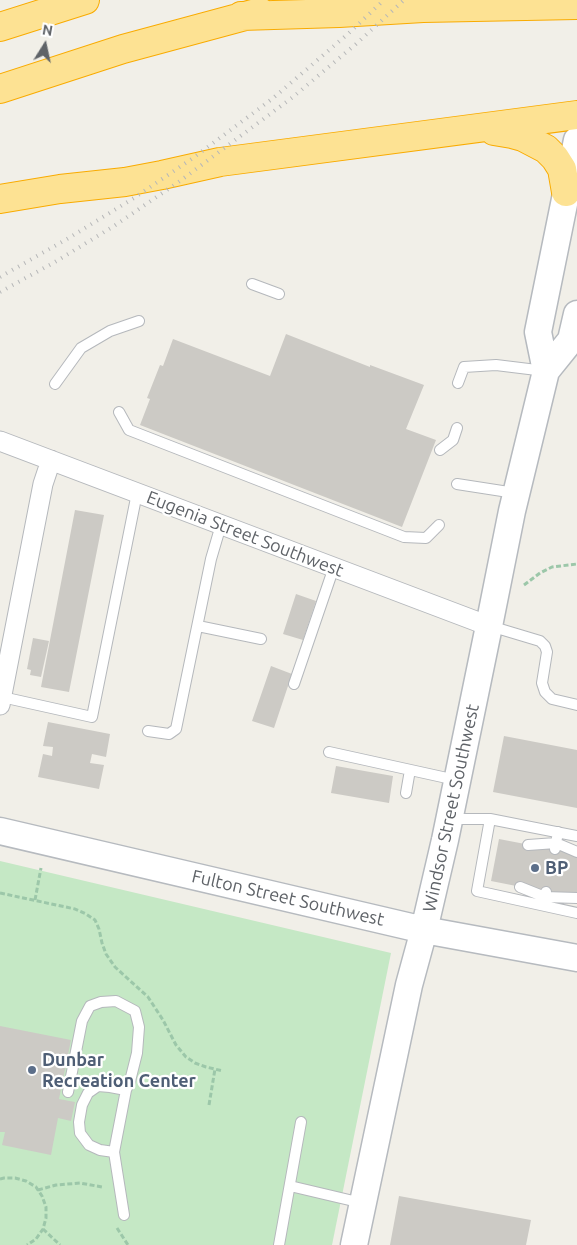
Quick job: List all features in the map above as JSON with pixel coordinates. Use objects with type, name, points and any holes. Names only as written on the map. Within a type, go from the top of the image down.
[{"type":"highway","points":[[0,27],[84,0]]},
{"type":"highway","points":[[0,89],[123,49],[307,0]]},
{"type":"highway","points":[[242,16],[423,8],[577,5]]},
{"type":"highway","points":[[0,199],[60,189],[125,182],[220,162],[577,115]]},
{"type":"highway","points":[[468,130],[512,134],[523,136],[535,142],[546,149],[562,169],[566,192]]},
{"type":"street","name":"Windsor Street Southwest","points":[[546,371],[538,332],[577,140]]},
{"type":"street","name":"Windsor Street Southwest","points":[[354,1245],[409,985],[424,930],[449,819],[516,493],[546,371],[571,340],[577,314]]},
{"type":"street","name":"Eugenia Street Southwest","points":[[0,441],[489,626]]},
{"type":"street","points":[[1,701],[43,484],[51,460]]},
{"type":"street","name":"Fulton Street Southwest","points":[[0,831],[424,930],[577,956]]},
{"type":"lane","points":[[252,284],[279,294]]},
{"type":"lane","points":[[55,384],[81,348],[110,331],[139,321]]},
{"type":"lane","points":[[458,383],[464,367],[496,365],[546,371]]},
{"type":"lane","points":[[119,412],[129,430],[404,537],[426,538],[439,525]]},
{"type":"lane","points":[[440,450],[453,440],[457,428]]},
{"type":"lane","points":[[457,484],[516,493]]},
{"type":"lane","points":[[1,701],[92,717],[137,493]]},
{"type":"lane","points":[[148,731],[169,734],[176,730],[212,559],[221,525]]},
{"type":"lane","points":[[294,684],[334,567]]},
{"type":"lane","points":[[198,626],[261,639]]},
{"type":"lane","points":[[489,626],[540,641],[545,646],[547,652],[542,683],[545,692],[552,699],[577,705]]},
{"type":"lane","points":[[330,752],[457,780]]},
{"type":"lane","points":[[406,793],[410,770]]},
{"type":"lane","points":[[449,819],[490,819],[556,842],[577,852]]},
{"type":"lane","points":[[490,819],[477,890],[544,898],[577,898]]},
{"type":"lane","points":[[528,845],[556,842],[577,836]]},
{"type":"lane","points":[[520,887],[577,913]]},
{"type":"lane","points":[[68,1092],[82,1021],[90,1006],[101,1002],[116,1001],[135,1011],[140,1027],[137,1053],[126,1090],[114,1152],[124,1215]]},
{"type":"lane","points":[[114,1152],[100,1150],[89,1145],[80,1134],[79,1122],[82,1105],[88,1093],[98,1086],[126,1090]]},
{"type":"lane","points":[[279,1245],[301,1122]]},
{"type":"lane","points":[[290,1186],[362,1203]]},
{"type":"path","points":[[524,585],[552,567],[577,564]]},
{"type":"path","points":[[34,900],[41,868]]},
{"type":"path","points":[[0,893],[75,909],[95,920],[106,954],[115,967],[148,997],[176,1045],[186,1057],[195,1063],[223,1071]]},
{"type":"path","points":[[209,1105],[215,1069]]},
{"type":"path","points":[[0,1179],[15,1178],[26,1180],[36,1187],[42,1196],[46,1206],[46,1218],[43,1229],[36,1239],[27,1245]]},
{"type":"path","points":[[38,1190],[56,1185],[80,1183],[102,1187]]},
{"type":"path","points":[[116,1226],[128,1245]]},
{"type":"path","points":[[43,1229],[60,1245]]},
{"type":"green space","points":[[0,861],[391,953],[332,1245],[0,1245]]},
{"type":"building","points":[[286,334],[370,367],[370,365],[424,385],[406,429],[436,440],[402,527],[140,425],[150,399],[147,398],[160,365],[163,366],[173,339],[270,376]]},
{"type":"building","points":[[75,510],[104,515],[69,692],[41,687]]},
{"type":"building","points":[[296,594],[316,601],[303,640],[283,634]]},
{"type":"building","points":[[33,638],[49,641],[41,677],[30,675],[31,670],[27,669]]},
{"type":"building","points":[[271,666],[292,674],[274,728],[252,721]]},
{"type":"building","points":[[48,722],[110,734],[106,757],[92,754],[90,763],[104,765],[99,789],[38,777],[43,754],[52,756],[53,747],[43,746]]},
{"type":"building","points":[[504,736],[577,750],[577,808],[493,792]]},
{"type":"building","points":[[336,766],[393,776],[389,803],[331,793]]},
{"type":"building","name":"BP","points":[[499,839],[577,854],[577,898],[491,881]]},
{"type":"building","name":"Dunbar Recreation Center","points":[[0,1026],[71,1040],[59,1099],[75,1102],[71,1121],[58,1118],[51,1155],[2,1145],[5,1132],[0,1132]]},
{"type":"building","points":[[399,1196],[531,1220],[526,1245],[390,1245]]},
{"type":"railway","points":[[0,277],[134,198],[193,158],[272,99],[349,33],[384,0]]},
{"type":"railway","points":[[0,292],[55,262],[114,226],[180,181],[293,97],[356,44],[404,0]]},
{"type":"place","name":"BP","points":[[535,868]]},
{"type":"place","name":"Dunbar Recreation Center","points":[[32,1070]]}]
